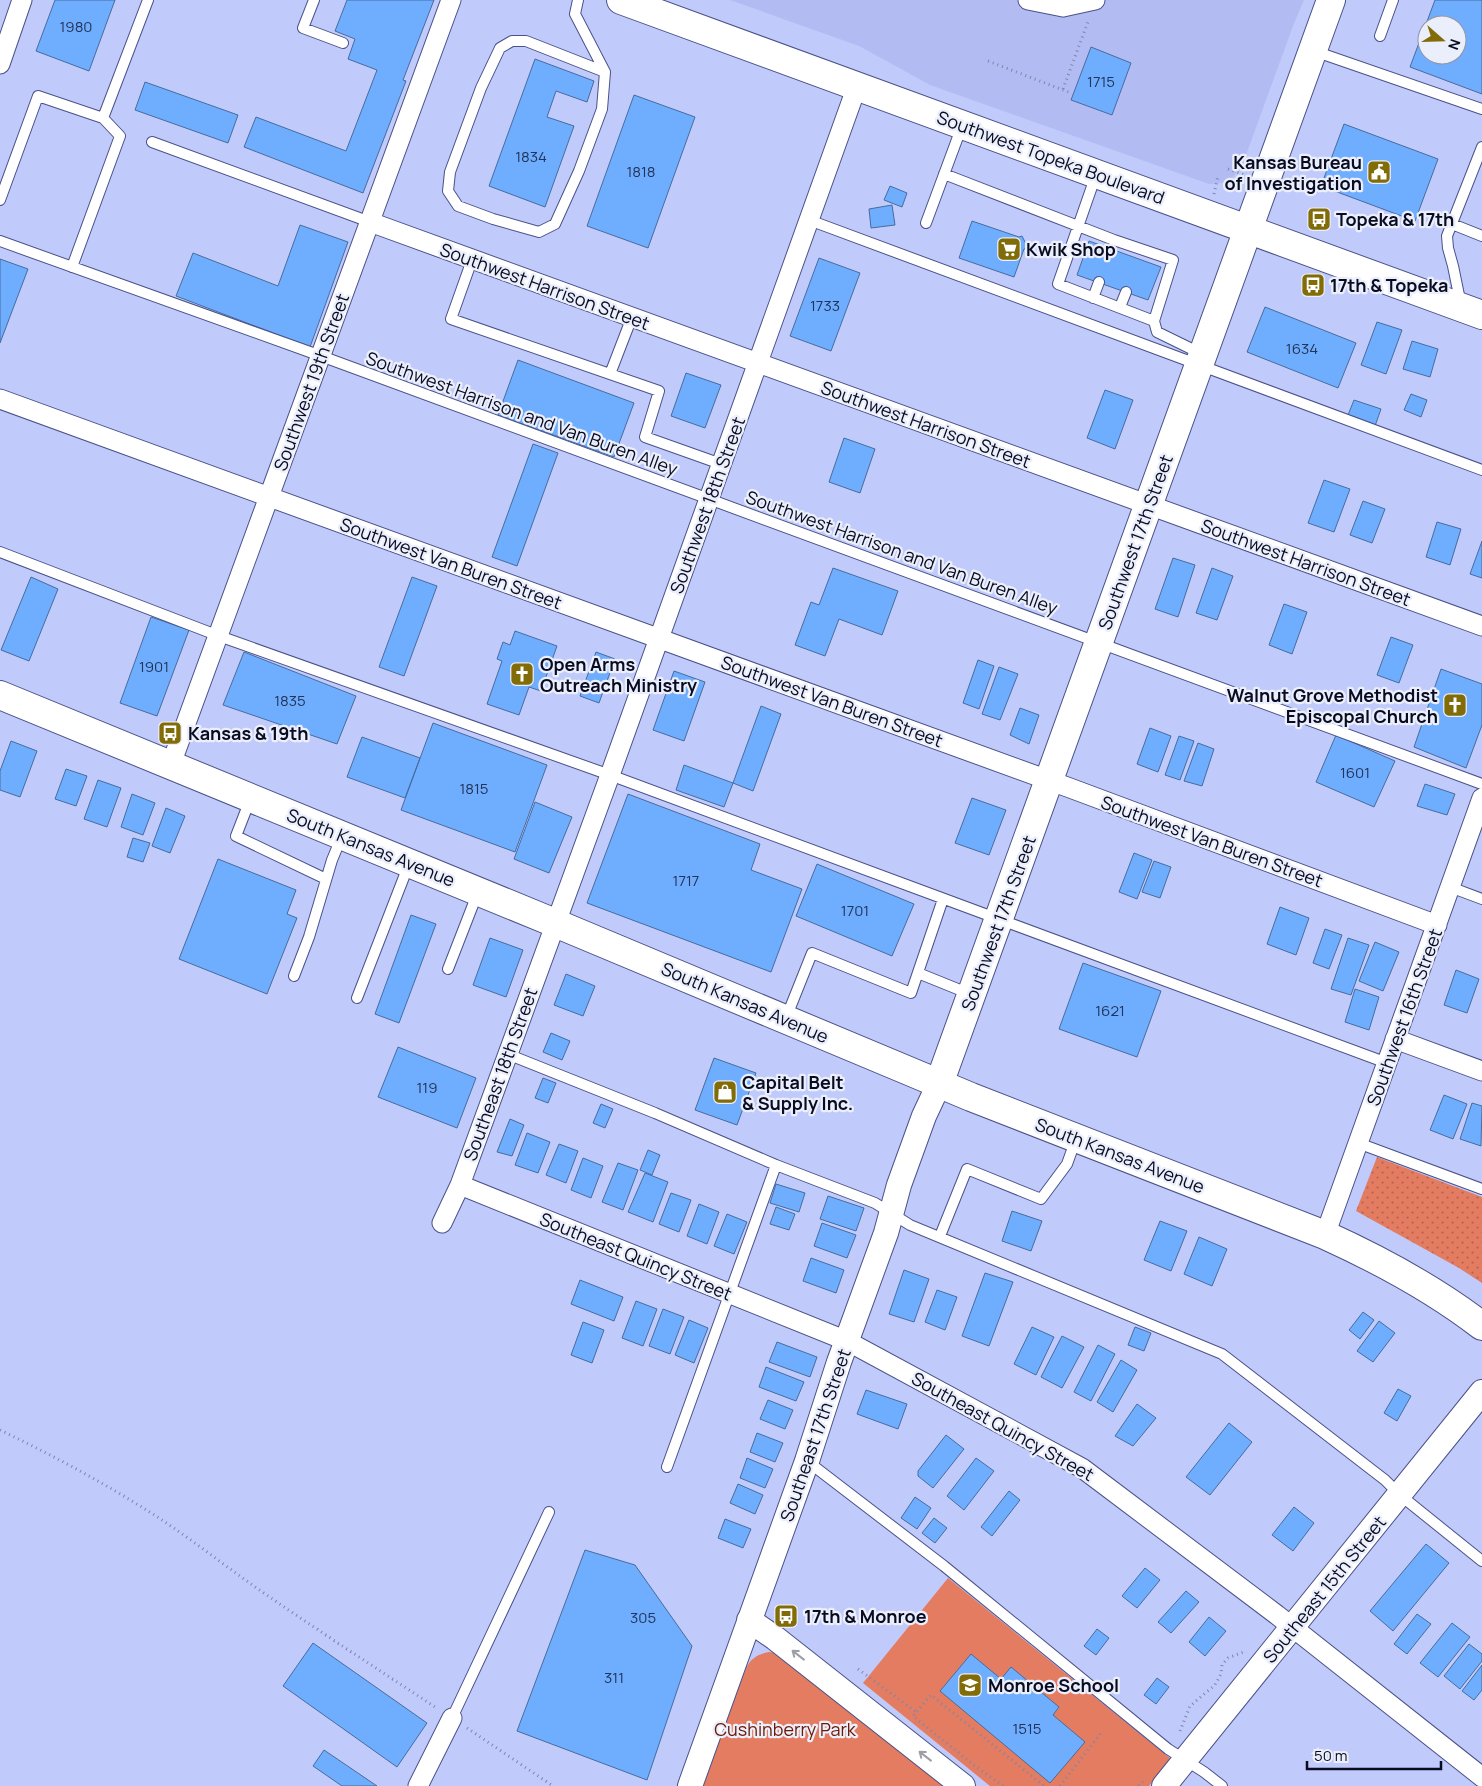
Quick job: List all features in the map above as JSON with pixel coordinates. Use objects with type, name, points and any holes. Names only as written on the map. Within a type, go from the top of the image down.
[{"type":"main road","name":"Southwest Topeka Boulevard","points":[[621,0],[1472,311]]},
{"type":"main road","name":"Southwest 17th Street","points":[[940,1084],[1331,0]]},
{"type":"main road","name":"South Kansas Avenue","points":[[0,694],[940,1084],[1325,1235],[1369,1255],[1407,1276],[1482,1326]]},
{"type":"street","points":[[0,64],[22,0]]},
{"type":"street","name":"Southwest 19th Street","points":[[171,764],[451,0]]},
{"type":"street","points":[[1028,0],[1063,7],[1092,8]]},
{"type":"street","name":"Southwest 18th Street","points":[[555,923],[610,776],[857,86]]},
{"type":"street","name":"Southwest Harrison Street","points":[[370,222],[1482,626]]},
{"type":"street","name":"Southwest Van Buren Street","points":[[0,399],[659,638],[1436,925]]},
{"type":"street","name":"Southwest 16th Street","points":[[1325,1235],[1482,798]]},
{"type":"street","name":"Southeast 18th Street","points":[[442,1223],[460,1185],[555,923]]},
{"type":"street","points":[[1395,1039],[1482,1072]]},
{"type":"street","name":"Southeast 17th Street","points":[[690,1786],[807,1461],[886,1233],[899,1185],[914,1142],[924,1116],[940,1084]]},
{"type":"street","name":"Southeast Quincy Street","points":[[460,1185],[847,1341],[1082,1468],[1293,1628],[1482,1777]]},
{"type":"street","name":"Southeast 15th Street","points":[[1164,1786],[1482,1392]]},
{"type":"street","points":[[749,1620],[775,1638],[963,1786]]},
{"type":"street","points":[[418,1786],[452,1718]]},
{"type":"lane","points":[[103,118],[148,0]]},
{"type":"lane","points":[[314,0],[303,28],[343,43]]},
{"type":"lane","points":[[578,0],[576,14],[605,72],[602,109],[579,171],[555,224],[539,232],[493,219],[458,206],[448,191],[450,172],[481,88],[500,48],[512,41],[526,41],[605,72]]},
{"type":"lane","points":[[1380,36],[1393,0]]},
{"type":"lane","points":[[1313,51],[1482,109]]},
{"type":"lane","points":[[0,200],[38,96],[103,118],[120,136],[72,267]]},
{"type":"lane","points":[[926,223],[962,125]]},
{"type":"lane","points":[[152,142],[370,222]]},
{"type":"lane","points":[[1472,311],[1453,266],[1447,236],[1482,147]]},
{"type":"lane","points":[[944,174],[1079,226],[1112,244],[1139,254],[1173,260],[1154,321],[1157,332],[1201,360]]},
{"type":"lane","points":[[1097,174],[1058,284],[1154,321]]},
{"type":"lane","points":[[809,220],[1201,360],[1482,470]]},
{"type":"lane","points":[[1452,224],[1482,236]]},
{"type":"lane","name":"Southwest Harrison and Van Buren Alley","points":[[0,241],[321,356],[1482,784]]},
{"type":"lane","points":[[472,260],[451,318],[659,391],[645,437],[721,464]]},
{"type":"lane","points":[[1094,298],[1099,282]]},
{"type":"lane","points":[[1120,307],[1126,292]]},
{"type":"lane","points":[[610,374],[632,317]]},
{"type":"lane","points":[[0,552],[219,636],[610,776],[1387,1063]]},
{"type":"lane","points":[[251,797],[236,836],[326,879]]},
{"type":"lane","points":[[294,976],[342,835]]},
{"type":"lane","points":[[357,998],[410,863]]},
{"type":"lane","points":[[1450,887],[1482,899]]},
{"type":"lane","points":[[448,969],[478,891]]},
{"type":"lane","points":[[786,1019],[812,954],[911,993],[943,899]]},
{"type":"lane","points":[[918,973],[972,995]]},
{"type":"lane","points":[[507,1054],[655,1113],[776,1165],[876,1203],[910,1225],[1222,1354],[1385,1480],[1400,1495],[1482,1561]]},
{"type":"lane","points":[[940,1236],[967,1168],[1041,1199],[1067,1164],[1076,1138]]},
{"type":"lane","points":[[1358,1143],[1482,1189]]},
{"type":"lane","points":[[667,1467],[776,1165]]},
{"type":"lane","points":[[807,1461],[944,1566],[1168,1749],[1222,1786]]},
{"type":"lane","points":[[452,1718],[549,1512]]},
{"type":"path","points":[[1064,89],[1092,8]]},
{"type":"path","points":[[988,61],[1071,93]]},
{"type":"path","points":[[0,1430],[47,1452],[155,1516],[257,1588],[553,1786]]},
{"type":"path","points":[[858,1669],[916,1712]]},
{"type":"path","points":[[1003,1786],[913,1716],[932,1695],[1044,1786]]},
{"type":"path","points":[[1060,1786],[1101,1733]]},
{"type":"shaded area","points":[[730,0],[1304,0],[1242,166],[1232,178],[1222,183],[1209,184],[930,85],[859,46]]},
{"type":"green space","points":[[1377,1157],[1482,1197],[1482,1283],[1459,1268],[1356,1211]]},
{"type":"green space","points":[[948,1578],[1171,1759],[1149,1786],[990,1786],[863,1683]]},
{"type":"green space","name":"Cushinberry Park","points":[[769,1652],[780,1653],[949,1786],[702,1786],[746,1668],[755,1657]]},
{"type":"building","points":[[55,0],[115,0],[89,71],[36,51]]},
{"type":"building","points":[[347,0],[434,0],[403,80],[406,81],[363,193],[244,147],[256,117],[346,151],[377,70],[348,59],[355,39],[335,31]]},
{"type":"building","points":[[1435,0],[1482,0],[1482,94],[1410,67],[1417,48],[1417,65],[1467,65],[1467,15],[1429,15]]},
{"type":"building","points":[[1091,47],[1131,63],[1112,115],[1071,100]]},
{"type":"building","points":[[535,59],[594,81],[587,102],[556,91],[547,117],[574,126],[545,207],[489,186]]},
{"type":"building","points":[[145,82],[238,115],[228,143],[135,110]]},
{"type":"building","points":[[634,95],[695,117],[648,248],[587,226]]},
{"type":"building","name":"Kansas Bureau of Investigation","points":[[1344,124],[1438,159],[1415,221],[1321,186]]},
{"type":"building","points":[[890,186],[907,193],[902,207],[884,200]]},
{"type":"building","points":[[892,205],[895,225],[871,228],[869,209]]},
{"type":"building","points":[[972,221],[1019,237],[1022,236],[1028,248],[1024,249],[1014,277],[959,258]]},
{"type":"building","points":[[300,225],[348,242],[310,347],[176,296],[193,253],[278,286]]},
{"type":"building","points":[[1089,241],[1161,267],[1148,300],[1077,275]]},
{"type":"building","points":[[819,258],[860,273],[831,351],[790,336]]},
{"type":"building","points":[[0,259],[28,269],[0,343]]},
{"type":"building","points":[[1265,307],[1356,343],[1338,388],[1247,352]]},
{"type":"building","points":[[1377,322],[1402,330],[1386,374],[1361,365]]},
{"type":"building","points":[[1412,341],[1438,349],[1430,377],[1403,369]]},
{"type":"building","points":[[518,360],[634,403],[614,457],[498,415]]},
{"type":"building","points":[[686,373],[721,385],[705,428],[671,416]]},
{"type":"building","points":[[1105,390],[1133,400],[1115,449],[1087,438]]},
{"type":"building","points":[[1411,394],[1427,400],[1421,417],[1404,410]]},
{"type":"building","points":[[1354,400],[1381,409],[1375,426],[1348,415]]},
{"type":"building","points":[[844,438],[875,449],[860,493],[829,482]]},
{"type":"building","points":[[533,444],[558,453],[517,566],[492,557]]},
{"type":"building","points":[[1324,480],[1350,489],[1334,532],[1308,523]]},
{"type":"building","points":[[1363,501],[1385,509],[1372,543],[1350,535]]},
{"type":"building","points":[[1437,522],[1461,529],[1450,565],[1426,557]]},
{"type":"building","points":[[1482,541],[1482,578],[1470,574]]},
{"type":"building","points":[[1173,558],[1195,565],[1178,617],[1155,609]]},
{"type":"building","points":[[833,568],[898,591],[882,635],[839,619],[825,656],[795,645],[811,602],[819,605]]},
{"type":"building","points":[[1212,568],[1233,576],[1217,620],[1196,613]]},
{"type":"building","points":[[31,577],[58,589],[29,661],[1,650]]},
{"type":"building","points":[[412,577],[437,586],[404,676],[379,667]]},
{"type":"building","points":[[1284,604],[1307,612],[1292,654],[1269,645]]},
{"type":"building","points":[[151,617],[189,630],[157,716],[120,703]]},
{"type":"building","name":"Open Arms Outreach Ministry","points":[[515,631],[557,646],[541,691],[529,687],[519,715],[487,704],[502,661],[497,659],[503,642],[510,645]]},
{"type":"building","points":[[1391,637],[1413,645],[1399,683],[1377,675]]},
{"type":"building","points":[[244,652],[356,696],[337,744],[223,705]]},
{"type":"building","points":[[596,652],[615,659],[599,703],[580,696]]},
{"type":"building","points":[[978,660],[994,666],[979,709],[963,703]]},
{"type":"building","points":[[999,667],[1018,674],[1000,720],[982,714]]},
{"type":"building","name":"Walnut Grove Methodist Episcopal Church","points":[[1441,669],[1482,684],[1482,725],[1466,768],[1414,747]]},
{"type":"building","points":[[674,671],[705,682],[684,741],[653,730]]},
{"type":"building","points":[[761,706],[781,714],[753,791],[733,783]]},
{"type":"building","points":[[1020,708],[1039,715],[1029,744],[1010,735]]},
{"type":"building","points":[[433,723],[547,765],[515,852],[401,810]]},
{"type":"building","points":[[1150,728],[1171,736],[1158,772],[1137,764]]},
{"type":"building","points":[[1336,735],[1395,761],[1374,807],[1316,782]]},
{"type":"building","points":[[1179,736],[1194,741],[1180,780],[1165,775]]},
{"type":"building","points":[[362,737],[420,758],[405,798],[347,777]]},
{"type":"building","points":[[11,741],[37,751],[20,797],[0,790],[0,771]]},
{"type":"building","points":[[1198,743],[1214,749],[1202,786],[1184,781]]},
{"type":"building","points":[[684,765],[733,783],[724,807],[676,790]]},
{"type":"building","points":[[66,769],[87,776],[76,806],[55,799]]},
{"type":"building","points":[[98,780],[121,788],[107,827],[84,819]]},
{"type":"building","points":[[1425,784],[1455,794],[1447,815],[1417,806]]},
{"type":"building","points":[[132,794],[155,803],[143,835],[121,827]]},
{"type":"building","points":[[628,794],[760,844],[751,870],[802,889],[771,972],[587,903]]},
{"type":"building","points":[[972,798],[1006,810],[989,855],[955,843]]},
{"type":"building","points":[[535,802],[572,817],[549,873],[514,859]]},
{"type":"building","points":[[166,808],[185,816],[170,853],[152,846]]},
{"type":"building","points":[[133,838],[150,843],[143,862],[127,857]]},
{"type":"building","points":[[1134,853],[1152,860],[1137,899],[1119,892]]},
{"type":"building","points":[[218,859],[296,890],[287,914],[297,918],[267,994],[179,959]]},
{"type":"building","points":[[1154,861],[1171,867],[1160,898],[1142,892]]},
{"type":"building","points":[[817,864],[914,904],[892,956],[796,916]]},
{"type":"building","points":[[1280,907],[1309,918],[1296,955],[1267,944]]},
{"type":"building","points":[[411,915],[436,924],[399,1023],[375,1014]]},
{"type":"building","points":[[1325,929],[1342,935],[1329,969],[1313,963]]},
{"type":"building","points":[[490,938],[523,950],[506,997],[473,985]]},
{"type":"building","points":[[1348,938],[1369,945],[1351,995],[1331,989]]},
{"type":"building","points":[[1375,942],[1399,952],[1383,991],[1359,981]]},
{"type":"building","points":[[1083,963],[1161,991],[1137,1057],[1059,1029]]},
{"type":"building","points":[[1456,970],[1479,979],[1467,1013],[1444,1005]]},
{"type":"building","points":[[566,974],[595,986],[583,1016],[554,1005]]},
{"type":"building","points":[[1355,989],[1379,997],[1369,1030],[1345,1022]]},
{"type":"building","points":[[551,1033],[570,1041],[562,1060],[543,1052]]},
{"type":"building","points":[[398,1047],[476,1078],[457,1128],[378,1097]]},
{"type":"building","name":"Capital Belt & Supply Inc.","points":[[714,1058],[756,1073],[737,1125],[695,1110]]},
{"type":"building","points":[[543,1078],[556,1083],[548,1103],[535,1098]]},
{"type":"building","points":[[1444,1095],[1467,1104],[1453,1139],[1430,1130]]},
{"type":"building","points":[[1472,1103],[1482,1106],[1481,1146],[1460,1139]]},
{"type":"building","points":[[601,1104],[613,1109],[605,1128],[593,1123]]},
{"type":"building","points":[[510,1119],[524,1125],[512,1156],[497,1152]]},
{"type":"building","points":[[527,1133],[550,1142],[538,1173],[515,1165]]},
{"type":"building","points":[[559,1144],[578,1151],[566,1183],[546,1175]]},
{"type":"building","points":[[648,1150],[660,1155],[652,1175],[640,1170]]},
{"type":"building","points":[[583,1158],[603,1166],[591,1198],[571,1190]]},
{"type":"building","points":[[618,1163],[638,1170],[623,1210],[602,1202]]},
{"type":"building","points":[[645,1173],[668,1182],[653,1222],[628,1212]]},
{"type":"building","points":[[776,1184],[805,1193],[799,1212],[770,1203]]},
{"type":"building","points":[[671,1193],[691,1200],[679,1232],[659,1224]]},
{"type":"building","points":[[828,1196],[864,1208],[856,1231],[820,1219]]},
{"type":"building","points":[[699,1204],[719,1212],[707,1244],[687,1236]]},
{"type":"building","points":[[776,1207],[795,1214],[789,1230],[770,1224]]},
{"type":"building","points":[[1012,1211],[1042,1221],[1031,1251],[1002,1241]]},
{"type":"building","points":[[727,1214],[747,1222],[734,1254],[714,1246]]},
{"type":"building","points":[[1160,1221],[1187,1231],[1171,1271],[1144,1260]]},
{"type":"building","points":[[822,1223],[856,1235],[847,1258],[814,1246]]},
{"type":"building","points":[[1199,1237],[1227,1249],[1212,1286],[1184,1274]]},
{"type":"building","points":[[811,1258],[844,1270],[836,1293],[803,1281]]},
{"type":"building","points":[[904,1270],[929,1279],[914,1322],[889,1314]]},
{"type":"building","points":[[985,1273],[1013,1282],[989,1346],[962,1336]]},
{"type":"building","points":[[580,1280],[623,1297],[614,1321],[571,1304]]},
{"type":"building","points":[[937,1290],[957,1297],[945,1330],[925,1322]]},
{"type":"building","points":[[636,1301],[657,1309],[643,1346],[622,1338]]},
{"type":"building","points":[[663,1309],[684,1317],[670,1354],[649,1346]]},
{"type":"building","points":[[1363,1312],[1374,1320],[1360,1339],[1349,1330]]},
{"type":"building","points":[[689,1320],[708,1328],[694,1363],[675,1355]]},
{"type":"building","points":[[1379,1321],[1395,1333],[1373,1362],[1357,1351]]},
{"type":"building","points":[[583,1322],[604,1330],[592,1363],[571,1355]]},
{"type":"building","points":[[1032,1327],[1054,1337],[1036,1375],[1014,1364]]},
{"type":"building","points":[[1135,1327],[1151,1333],[1144,1351],[1128,1345]]},
{"type":"building","points":[[1062,1336],[1084,1347],[1062,1388],[1041,1377]]},
{"type":"building","points":[[777,1342],[817,1357],[810,1377],[769,1362]]},
{"type":"building","points":[[1098,1345],[1115,1354],[1091,1401],[1074,1392]]},
{"type":"building","points":[[1121,1360],[1137,1370],[1113,1412],[1097,1402]]},
{"type":"building","points":[[766,1367],[804,1382],[796,1401],[759,1387]]},
{"type":"building","points":[[1398,1389],[1411,1396],[1397,1421],[1384,1413]]},
{"type":"building","points":[[866,1390],[907,1404],[898,1429],[857,1414]]},
{"type":"building","points":[[768,1400],[793,1410],[785,1429],[760,1419]]},
{"type":"building","points":[[1137,1404],[1156,1418],[1133,1446],[1115,1436]]},
{"type":"building","points":[[1229,1423],[1252,1442],[1210,1495],[1186,1477]]},
{"type":"building","points":[[757,1433],[783,1443],[775,1462],[750,1452]]},
{"type":"building","points":[[946,1435],[964,1449],[933,1488],[918,1476],[918,1471]]},
{"type":"building","points":[[747,1458],[773,1469],[765,1488],[740,1478]]},
{"type":"building","points":[[976,1458],[994,1471],[964,1510],[947,1496]]},
{"type":"building","points":[[738,1484],[763,1495],[755,1514],[730,1503]]},
{"type":"building","points":[[1009,1491],[1020,1500],[992,1536],[981,1527]]},
{"type":"building","points":[[915,1497],[931,1508],[917,1529],[901,1518]]},
{"type":"building","points":[[1294,1507],[1314,1523],[1293,1551],[1272,1535]]},
{"type":"building","points":[[934,1518],[947,1528],[935,1543],[922,1533]]},
{"type":"building","points":[[725,1519],[751,1529],[743,1548],[718,1538]]},
{"type":"building","points":[[1426,1544],[1449,1563],[1393,1631],[1370,1611]]},
{"type":"building","points":[[585,1550],[635,1565],[692,1646],[647,1780],[517,1731]]},
{"type":"building","points":[[1145,1568],[1160,1580],[1137,1608],[1122,1596]]},
{"type":"building","points":[[1186,1591],[1199,1602],[1171,1633],[1158,1622]]},
{"type":"building","points":[[1417,1614],[1431,1624],[1407,1654],[1394,1644]]},
{"type":"building","points":[[1209,1617],[1226,1631],[1205,1656],[1189,1642]]},
{"type":"building","points":[[1452,1623],[1470,1637],[1438,1677],[1420,1663]]},
{"type":"building","points":[[1097,1629],[1109,1638],[1096,1655],[1084,1646]]},
{"type":"building","points":[[313,1643],[427,1723],[397,1767],[283,1686]]},
{"type":"building","points":[[1469,1644],[1482,1654],[1482,1661],[1460,1689],[1444,1676]]},
{"type":"building","points":[[971,1654],[1001,1679],[1011,1667],[1059,1707],[1053,1715],[1085,1742],[1050,1783],[940,1691]]},
{"type":"building","points":[[1482,1665],[1482,1690],[1474,1700],[1462,1691]]},
{"type":"building","points":[[1157,1678],[1169,1687],[1156,1704],[1144,1695]]},
{"type":"building","points":[[324,1750],[377,1786],[342,1786],[313,1766]]},
{"type":"place","name":"Kansas Bureau of Investigation","points":[[1379,172]]},
{"type":"place","name":"Topeka & 17th","points":[[1319,219]]},
{"type":"place","name":"Kwik Shop","points":[[1009,249]]},
{"type":"place","name":"17th & Topeka","points":[[1313,285]]},
{"type":"place","name":"Open Arms Outreach Ministry","points":[[522,674]]},
{"type":"place","name":"Walnut Grove Methodist Episcopal Church","points":[[1455,705]]},
{"type":"place","name":"Kansas & 19th","points":[[170,733]]},
{"type":"place","name":"Capital Belt & Supply Inc.","points":[[725,1092]]},
{"type":"place","name":"17th & Monroe","points":[[786,1616]]},
{"type":"place","name":"Monroe School","points":[[970,1685]]}]
